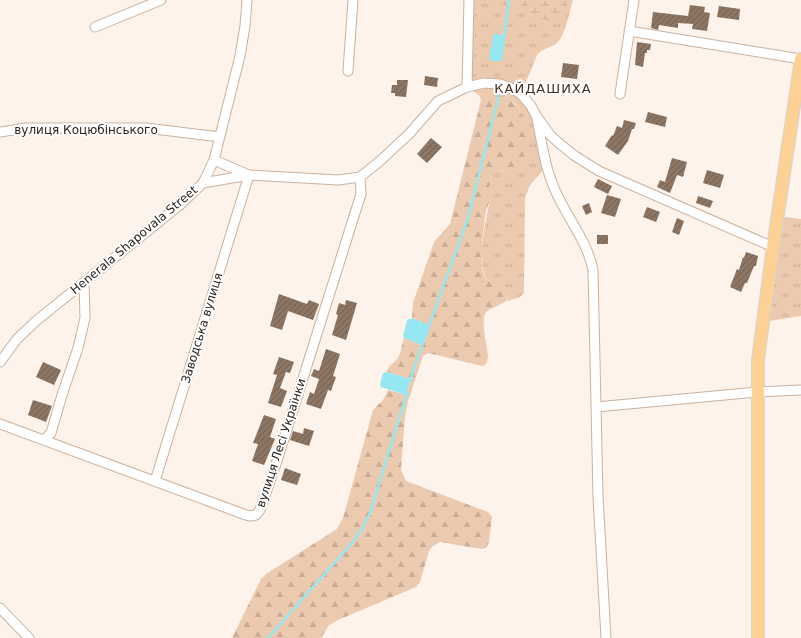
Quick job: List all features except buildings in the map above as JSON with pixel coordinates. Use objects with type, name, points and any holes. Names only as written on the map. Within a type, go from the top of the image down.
[{"type":"main road","points":[[758,638],[758,360],[801,59]]},
{"type":"street","points":[[95,28],[161,0]]},
{"type":"street","name":"Henerala Shapovala Street","points":[[0,360],[17,339],[36,321],[181,204],[203,183],[214,160],[240,56],[247,0]]},
{"type":"street","points":[[348,72],[353,0]]},
{"type":"street","points":[[467,87],[469,0]]},
{"type":"street","points":[[620,94],[634,0]]},
{"type":"street","points":[[629,31],[801,59]]},
{"type":"street","points":[[203,183],[249,175],[338,180],[360,177],[409,134],[438,101],[467,87],[484,83],[500,84],[521,94],[531,106],[537,118],[560,144],[575,156],[599,171],[773,247]]},
{"type":"street","points":[[537,118],[550,179],[555,191],[585,245],[591,261],[593,278],[598,501],[606,638]]},
{"type":"street","name":"вулиця Коцюбінського","points":[[0,132],[26,128],[146,128],[220,137]]},
{"type":"street","points":[[214,160],[249,175]]},
{"type":"street","name":"Заводська вулиця","points":[[155,481],[249,175]]},
{"type":"street","name":"вулиця Лесі Українки","points":[[0,424],[246,515],[256,515],[260,510],[276,464],[361,194],[360,177]]},
{"type":"street","points":[[44,440],[51,433],[78,348],[85,318],[84,282]]},
{"type":"street","points":[[596,407],[758,392],[801,390]]},
{"type":"street","points":[[0,608],[29,638]]},
{"type":"green space","points":[[468,0],[573,0],[561,39],[556,44],[537,55],[521,94],[531,106],[546,167],[530,185],[525,198],[524,292],[519,297],[507,301],[509,297],[505,287],[491,282],[485,276],[482,249],[490,200],[489,183],[492,173],[497,170],[508,169],[521,160],[524,144],[524,125],[519,109],[513,102],[506,98],[498,97],[484,97],[481,100],[479,95],[467,87]]},
{"type":"green space","points":[[487,0],[570,0],[564,11],[559,16],[554,19],[544,20],[507,5],[491,4]]},
{"type":"green space","points":[[489,95],[504,97],[515,104],[522,116],[525,131],[524,152],[517,166],[510,170],[496,171],[491,174],[490,200],[486,211],[483,235],[482,264],[485,277],[487,280],[508,290],[509,293],[508,297],[503,303],[485,314],[484,329],[488,356],[485,365],[482,366],[428,353],[423,356],[408,401],[405,416],[401,470],[406,481],[488,512],[492,517],[489,542],[486,548],[481,549],[440,542],[433,546],[429,551],[420,582],[416,587],[338,620],[329,625],[321,638],[232,638],[261,579],[266,574],[337,529],[343,518],[373,410],[383,400],[388,390],[406,395],[411,379],[386,372],[398,357],[404,338],[422,345],[429,325],[412,318],[413,303],[434,242],[450,224],[481,100]]},
{"type":"green space","points":[[777,216],[801,219],[801,316],[763,322]]},
{"type":"water","points":[[493,35],[504,35],[501,61],[491,61],[489,58]]},
{"type":"water","points":[[412,318],[429,325],[422,345],[404,338],[403,336],[407,320]]},
{"type":"water","points":[[386,372],[411,379],[406,395],[381,387],[380,384],[383,373]]},
{"type":"waterway","points":[[501,59],[509,0]]},
{"type":"waterway","points":[[410,381],[468,218],[499,95]]},
{"type":"waterway","points":[[268,638],[352,543],[363,527],[370,513],[407,393]]},
{"type":"district","name":"КАЙДАШИХА","points":[[543,88]]}]
